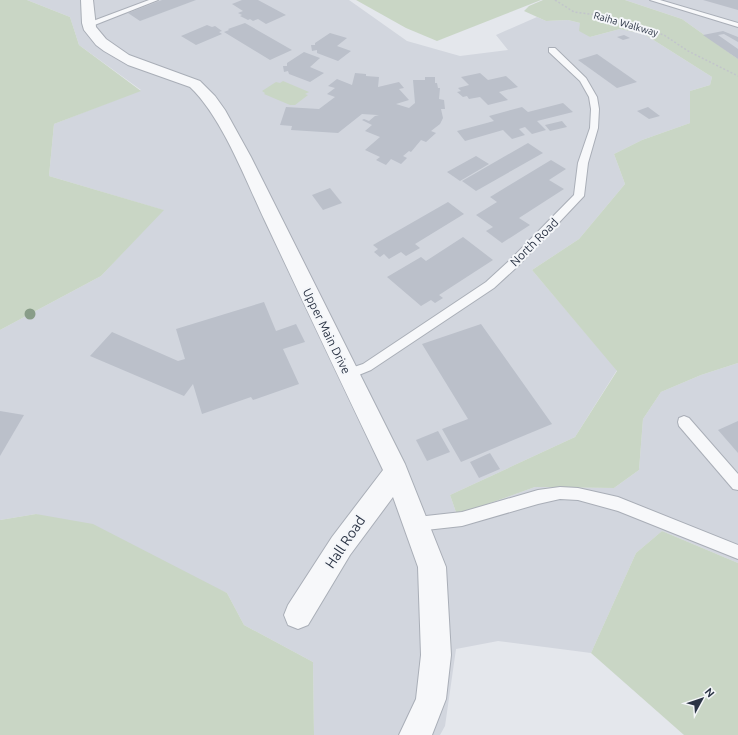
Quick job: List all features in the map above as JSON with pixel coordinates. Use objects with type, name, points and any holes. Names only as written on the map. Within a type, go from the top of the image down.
[{"type":"street","points":[[87,0],[89,24]]},
{"type":"street","name":"Upper Main Drive","points":[[89,24],[97,37],[117,54],[127,60],[182,78],[202,90],[230,133],[396,472],[417,524],[432,567],[436,655],[431,699],[419,729],[415,735]]},
{"type":"street","name":"Hall Road","points":[[298,615],[341,546],[396,472]]},
{"type":"lane","points":[[89,24],[154,0]]},
{"type":"lane","points":[[653,0],[738,25]]},
{"type":"lane","name":"North Road","points":[[349,374],[367,367],[490,285],[514,263],[579,196],[583,163],[594,128],[593,97],[583,80],[552,50]]},
{"type":"lane","points":[[684,422],[738,484]]},
{"type":"lane","points":[[417,524],[462,519],[538,497],[560,493],[578,494],[618,504],[738,552]]},
{"type":"path","name":"Raiha Walkway","points":[[555,0],[574,12],[604,16],[664,35],[688,51],[738,76]]},
{"type":"shaded area","points":[[27,0],[349,0],[407,41],[460,56],[508,50],[496,35],[537,17],[546,21],[568,20],[580,23],[590,37],[620,29],[644,34],[712,77],[710,85],[690,91],[690,123],[642,140],[614,154],[625,184],[579,239],[532,270],[617,370],[575,437],[450,495],[457,515],[535,487],[614,488],[639,470],[643,419],[661,392],[701,375],[738,363],[738,563],[662,531],[636,553],[591,653],[498,641],[456,649],[445,726],[440,735],[314,735],[313,662],[244,625],[227,593],[36,514],[0,520],[0,330],[101,276],[163,210],[49,176],[54,124],[141,90],[79,45],[70,17]]},
{"type":"shaded area","points":[[625,0],[738,0],[738,59],[682,19]]},
{"type":"green space","points":[[0,0],[27,0],[70,17],[79,45],[141,91],[54,124],[49,176],[164,210],[101,276],[0,330]]},
{"type":"green space","points":[[356,0],[541,0],[437,41],[406,28]]},
{"type":"green space","points":[[543,0],[625,0],[682,19],[738,59],[738,363],[701,375],[661,392],[643,419],[639,470],[614,488],[535,487],[457,515],[450,495],[575,437],[617,371],[532,270],[579,239],[625,184],[614,154],[642,140],[690,123],[690,91],[710,85],[712,77],[644,34],[620,29],[590,37],[579,31],[580,23],[568,20],[546,21],[524,11],[529,6]]},
{"type":"green space","points":[[283,81],[309,92],[305,94],[308,95],[295,105],[290,105],[264,94],[265,93],[262,91],[276,82],[280,83]]},
{"type":"green space","points":[[36,514],[93,524],[227,593],[244,625],[313,662],[314,735],[0,735],[0,520]]},
{"type":"green space","points":[[662,531],[738,563],[738,735],[684,735],[591,653],[636,553]]},
{"type":"building","points":[[162,0],[196,0],[140,21],[128,13]]},
{"type":"building","points":[[242,0],[258,0],[286,15],[266,24],[258,19],[253,21],[250,19],[248,20],[240,16],[242,15],[238,13],[243,11],[232,4]]},
{"type":"building","points":[[703,0],[738,0],[738,10]]},
{"type":"building","points":[[245,23],[292,50],[270,60],[224,32]]},
{"type":"building","points":[[207,25],[212,27],[215,26],[222,31],[219,32],[222,34],[196,45],[181,36]]},
{"type":"building","points":[[723,31],[738,37],[738,42],[724,34],[718,35],[738,49],[738,59],[703,35]]},
{"type":"building","points":[[330,33],[347,38],[337,46],[351,51],[338,61],[317,53],[317,50],[312,51],[311,45],[315,45],[315,43]]},
{"type":"building","points":[[624,35],[630,38],[623,40],[617,37]]},
{"type":"building","points":[[304,52],[320,58],[310,67],[324,73],[310,82],[289,74],[288,71],[284,72],[283,66],[287,66],[287,63]]},
{"type":"building","points":[[597,54],[637,82],[617,88],[578,60]]},
{"type":"building","points":[[355,73],[379,77],[378,87],[399,82],[404,88],[399,89],[409,100],[396,104],[409,108],[415,103],[413,80],[425,80],[425,77],[435,77],[435,83],[437,83],[438,88],[440,88],[439,99],[444,100],[445,109],[441,109],[443,118],[440,124],[431,131],[436,133],[426,142],[421,140],[411,152],[409,151],[403,156],[407,158],[401,164],[391,159],[386,165],[376,160],[380,157],[365,150],[380,137],[365,131],[372,125],[362,120],[364,119],[369,121],[375,116],[379,115],[362,114],[338,133],[291,130],[292,126],[280,125],[286,107],[319,109],[335,97],[327,94],[335,88],[328,86],[337,79],[352,85]]},
{"type":"building","points":[[480,73],[488,80],[506,76],[518,87],[499,92],[508,100],[488,105],[480,97],[469,99],[467,96],[463,97],[457,92],[461,91],[458,88],[469,85],[461,77]]},
{"type":"building","points":[[563,103],[573,112],[537,121],[546,130],[532,134],[525,127],[519,129],[525,135],[512,139],[503,130],[465,141],[457,131],[494,121],[489,116],[522,107],[528,112]]},
{"type":"building","points":[[648,107],[660,116],[649,119],[637,111]]},
{"type":"building","points":[[562,121],[567,127],[550,131],[545,125]]},
{"type":"building","points":[[528,143],[543,153],[476,191],[462,181]]},
{"type":"building","points":[[476,156],[489,164],[460,181],[447,172]]},
{"type":"building","points":[[551,160],[566,169],[549,180],[564,189],[519,218],[530,225],[502,243],[486,231],[493,227],[476,215],[497,202],[490,197]]},
{"type":"building","points":[[330,188],[342,203],[323,210],[312,195]]},
{"type":"building","points":[[448,202],[464,214],[415,244],[420,248],[406,256],[401,252],[389,259],[384,254],[380,257],[374,252],[378,249],[373,245]]},
{"type":"building","points":[[463,237],[493,260],[439,295],[443,298],[435,303],[431,300],[421,306],[387,277],[421,257],[426,261]]},
{"type":"building","points":[[264,302],[276,331],[296,324],[305,342],[283,349],[299,384],[253,400],[251,397],[202,414],[193,384],[184,396],[90,356],[112,332],[178,361],[185,359],[176,329]]},
{"type":"building","points":[[481,324],[552,424],[461,462],[442,429],[468,419],[422,344]]},
{"type":"building","points":[[0,411],[24,415],[0,456]]},
{"type":"building","points":[[738,421],[738,453],[718,430]]},
{"type":"building","points":[[438,431],[450,452],[427,461],[416,440]]},
{"type":"building","points":[[490,453],[500,469],[479,478],[470,462]]}]
